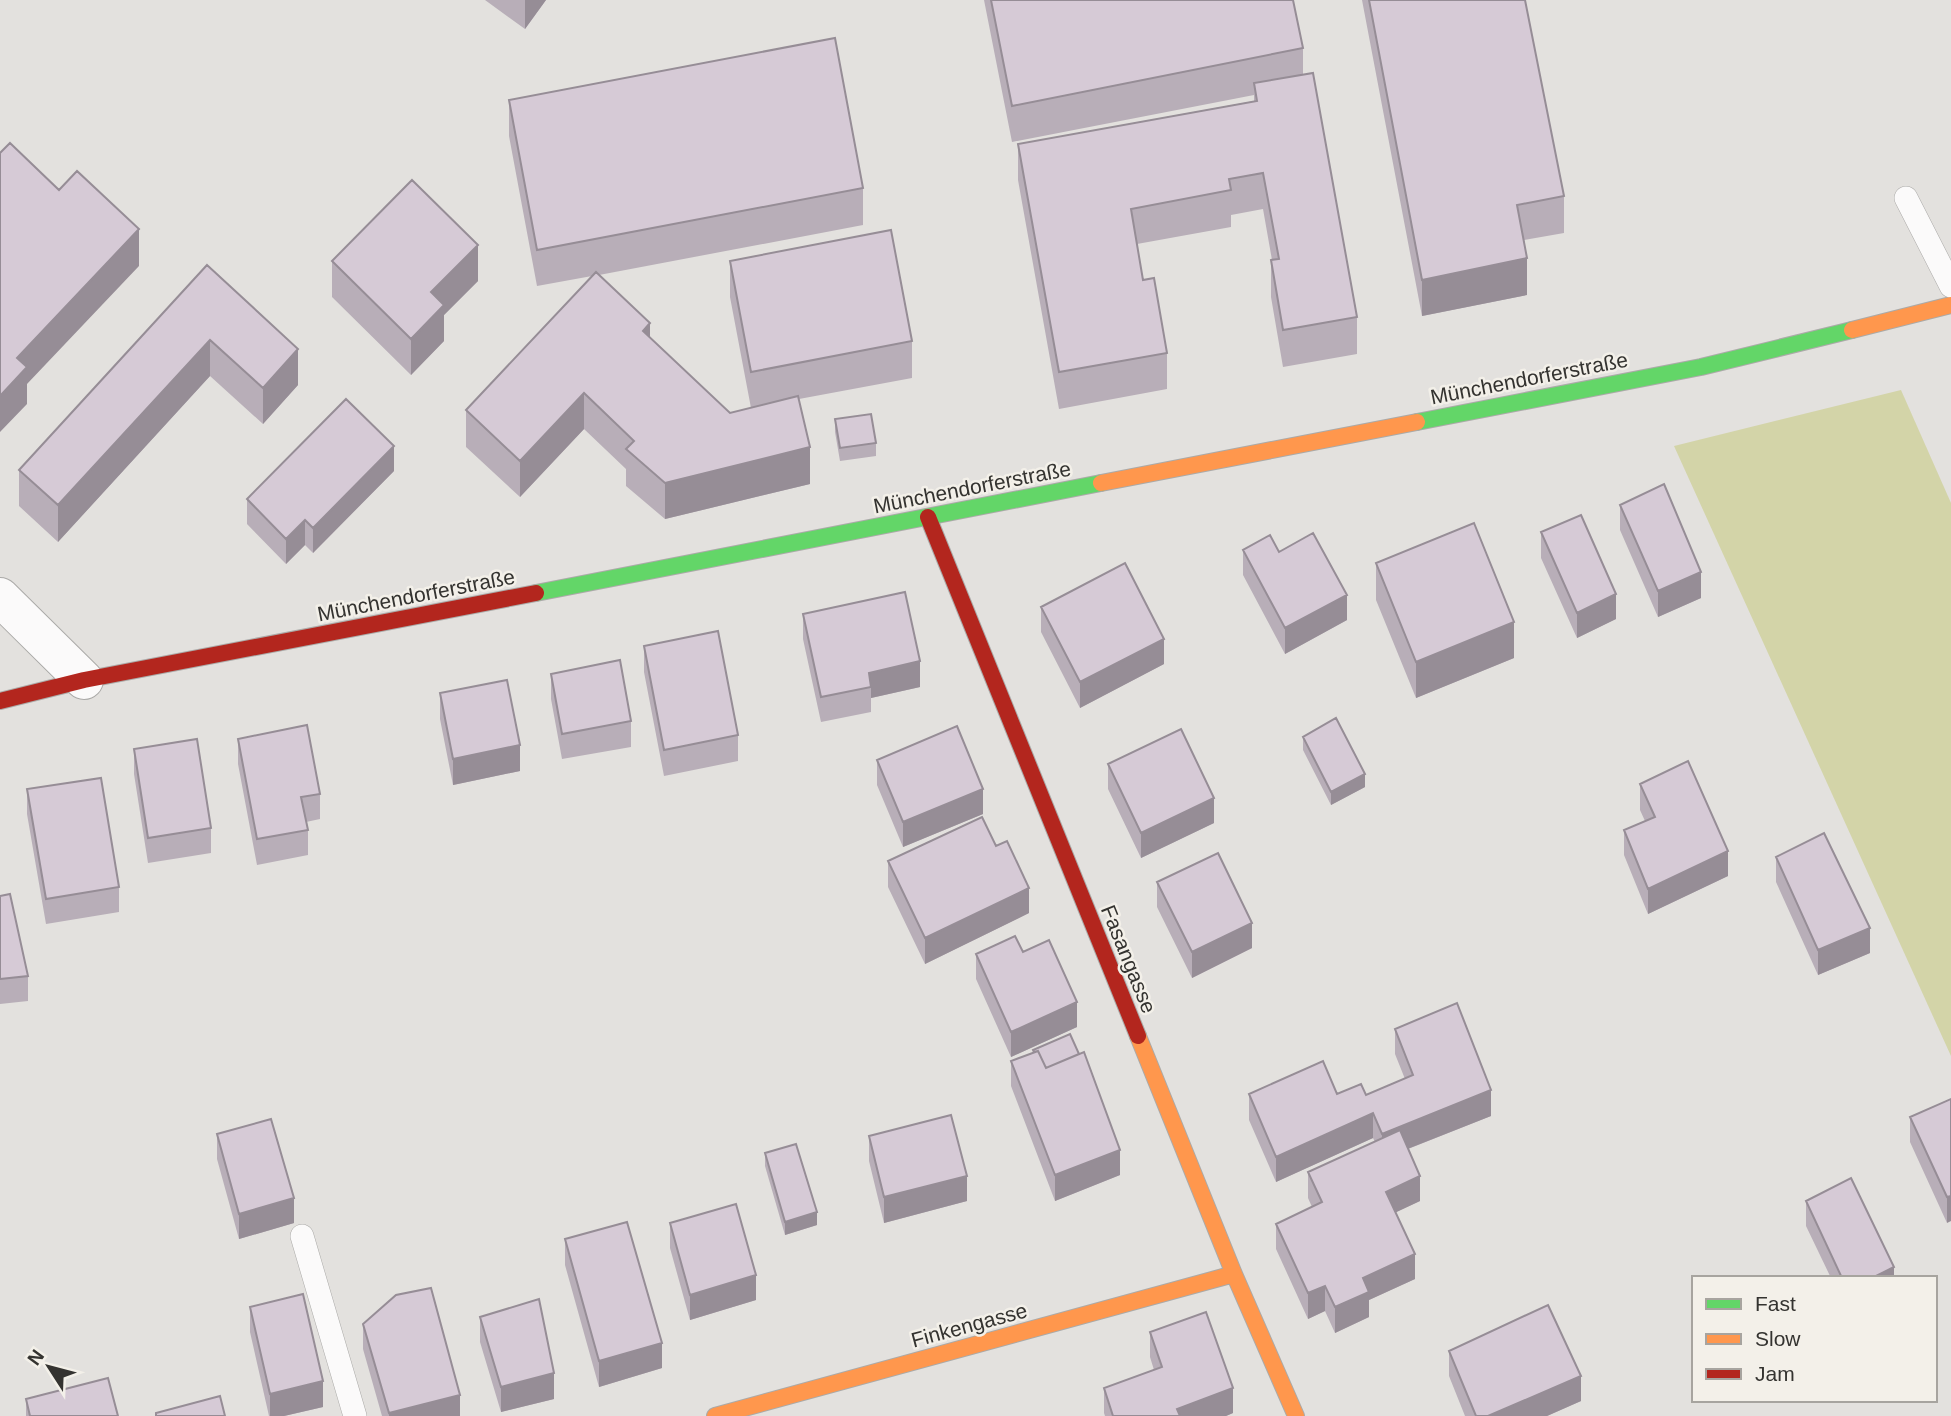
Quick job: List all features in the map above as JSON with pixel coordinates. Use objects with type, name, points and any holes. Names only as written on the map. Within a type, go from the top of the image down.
[{"type":"street","name":"Münchendorferstraße","points":[[0,701],[84,680],[1701,366],[1951,305]]},
{"type":"street","name":"Fasangasse","points":[[928,517],[1234,1274],[1296,1416]]},
{"type":"street","points":[[0,597],[84,680]]},
{"type":"street","name":"Finkengasse","points":[[715,1416],[1234,1274]]},
{"type":"lane","points":[[1906,198],[1951,286]]},
{"type":"lane","points":[[302,1236],[355,1416]]},
{"type":"green space","points":[[1901,390],[1951,503],[1951,1056],[1674,446]]},
{"type":"building","points":[[991,0],[1293,0],[1303,48],[1012,106]]},
{"type":"building","points":[[1369,0],[1525,0],[1564,196],[1517,205],[1527,258],[1422,280]]},
{"type":"building","points":[[835,38],[863,188],[537,250],[509,100]]},
{"type":"building","points":[[1313,73],[1357,317],[1283,330],[1271,260],[1279,259],[1263,173],[1229,179],[1231,190],[1131,209],[1143,280],[1154,278],[1167,353],[1059,372],[1018,144],[1257,101],[1254,83]]},
{"type":"building","points":[[10,143],[59,190],[77,171],[139,229],[17,358],[27,367],[0,396],[0,153]]},
{"type":"building","points":[[412,180],[478,245],[431,292],[444,305],[411,339],[332,261]]},
{"type":"building","points":[[891,230],[912,341],[751,372],[730,261]]},
{"type":"building","points":[[207,265],[298,349],[263,388],[210,340],[58,505],[19,470]]},
{"type":"building","points":[[596,272],[650,323],[643,331],[730,413],[798,396],[810,447],[665,483],[626,449],[634,441],[584,393],[520,461],[466,410]]},
{"type":"building","points":[[346,399],[394,446],[313,528],[305,520],[286,539],[247,499]]},
{"type":"building","points":[[871,414],[876,443],[840,448],[835,419]]},
{"type":"building","points":[[1664,484],[1701,572],[1658,591],[1620,505]]},
{"type":"building","points":[[1581,515],[1616,594],[1577,613],[1541,532]]},
{"type":"building","points":[[1474,523],[1514,622],[1416,662],[1376,563]]},
{"type":"building","points":[[1313,533],[1347,595],[1285,628],[1243,550],[1270,535],[1279,552]]},
{"type":"building","points":[[1125,563],[1164,639],[1080,682],[1041,607]]},
{"type":"building","points":[[905,592],[920,661],[869,673],[871,687],[821,697],[803,614]]},
{"type":"building","points":[[718,631],[738,735],[664,750],[644,646]]},
{"type":"building","points":[[620,660],[631,721],[562,734],[551,674]]},
{"type":"building","points":[[507,680],[520,745],[453,759],[440,693]]},
{"type":"building","points":[[1336,718],[1365,774],[1331,792],[1303,737]]},
{"type":"building","points":[[307,725],[320,794],[301,797],[308,830],[257,839],[238,739]]},
{"type":"building","points":[[957,726],[983,789],[903,822],[877,760]]},
{"type":"building","points":[[1181,729],[1214,798],[1141,833],[1108,764]]},
{"type":"building","points":[[197,739],[211,828],[148,838],[134,749]]},
{"type":"building","points":[[1688,761],[1728,851],[1648,889],[1624,830],[1655,817],[1640,784]]},
{"type":"building","points":[[101,778],[119,887],[46,899],[27,789]]},
{"type":"building","points":[[982,817],[996,846],[1007,841],[1029,888],[925,938],[888,861]]},
{"type":"building","points":[[1824,833],[1870,928],[1818,950],[1776,857]]},
{"type":"building","points":[[1218,853],[1252,923],[1192,952],[1157,882]]},
{"type":"building","points":[[10,894],[28,976],[0,979],[0,896]]},
{"type":"building","points":[[1015,936],[1023,952],[1049,940],[1077,1002],[1011,1032],[976,954]]},
{"type":"building","points":[[1457,1003],[1491,1090],[1382,1134],[1373,1113],[1276,1157],[1249,1094],[1323,1061],[1337,1094],[1361,1084],[1366,1095],[1413,1075],[1395,1029]]},
{"type":"building","points":[[1070,1034],[1079,1054],[1046,1068],[1038,1051],[1033,1050]]},
{"type":"building","points":[[1038,1051],[1046,1068],[1084,1052],[1120,1150],[1055,1175],[1011,1061]]},
{"type":"building","points":[[1951,1099],[1951,1196],[1947,1197],[1910,1117]]},
{"type":"building","points":[[951,1115],[967,1176],[884,1197],[869,1136]]},
{"type":"building","points":[[271,1119],[294,1198],[239,1214],[217,1134]]},
{"type":"building","points":[[1400,1130],[1420,1176],[1386,1192],[1415,1254],[1363,1278],[1369,1292],[1335,1307],[1325,1286],[1308,1293],[1276,1224],[1322,1202],[1308,1172]]},
{"type":"building","points":[[796,1144],[817,1212],[785,1222],[765,1153]]},
{"type":"building","points":[[1851,1178],[1894,1267],[1876,1276],[1841,1276],[1806,1201]]},
{"type":"building","points":[[736,1204],[756,1275],[690,1295],[670,1223]]},
{"type":"building","points":[[627,1222],[662,1343],[599,1361],[565,1239]]},
{"type":"building","points":[[431,1288],[460,1395],[389,1413],[363,1324],[396,1295]]},
{"type":"building","points":[[303,1294],[323,1381],[270,1394],[250,1307]]},
{"type":"building","points":[[539,1299],[554,1373],[501,1387],[480,1317]]},
{"type":"building","points":[[1548,1305],[1581,1376],[1488,1416],[1476,1416],[1449,1351]]},
{"type":"building","points":[[1206,1312],[1233,1388],[1177,1409],[1180,1416],[1113,1416],[1104,1388],[1162,1367],[1150,1332]]},
{"type":"building","points":[[108,1378],[118,1416],[30,1416],[26,1399]]},
{"type":"building","points":[[220,1396],[225,1416],[156,1416],[156,1413]]},
{"type":"traffic: fast","points":[[1417,422],[1701,367],[1852,330]]},
{"type":"traffic: fast","points":[[536,593],[1101,483]]},
{"type":"traffic: slow","points":[[1852,330],[1951,305]]},
{"type":"traffic: slow","points":[[1101,483],[1417,422]]},
{"type":"traffic: slow","points":[[1138,1036],[1234,1274],[1296,1416]]},
{"type":"traffic: slow","points":[[715,1416],[1234,1274]]},
{"type":"traffic: jam","points":[[928,517],[1138,1036]]},
{"type":"traffic: jam","points":[[0,701],[84,680],[536,593]]}]
